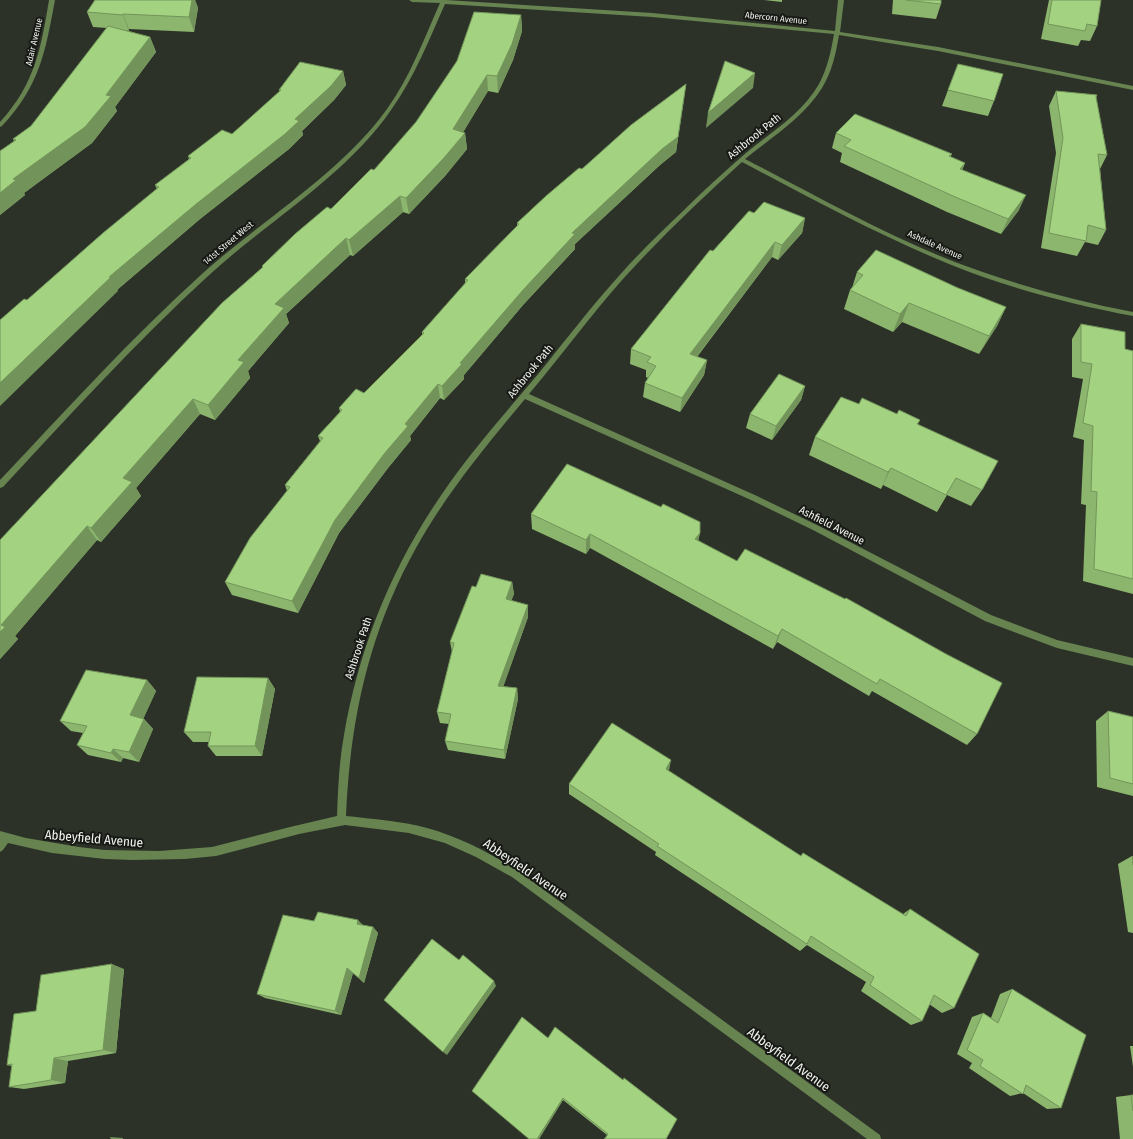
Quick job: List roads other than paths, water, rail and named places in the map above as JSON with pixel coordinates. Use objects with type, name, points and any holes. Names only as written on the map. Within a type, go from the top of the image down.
[{"type":"street","name":"Adair Avenue","points":[[0,125],[21,100],[32,82],[40,62],[52,0]]},
{"type":"street","name":"Abercorn Avenue","points":[[412,0],[652,15],[838,33],[938,49],[1133,88]]},
{"type":"street","name":"Ashbrook Path","points":[[341,820],[344,756],[352,708],[363,666],[378,620],[414,543],[436,508],[524,395],[613,287],[648,249],[742,160],[791,120],[808,104],[821,85],[828,68],[838,33],[841,0]]},
{"type":"street","name":"141st Street West","points":[[0,485],[159,318],[206,274],[337,166],[379,124],[408,81],[444,1]]},
{"type":"street","name":"Ashdale Avenue","points":[[742,160],[886,232],[950,262],[995,279],[1086,306],[1133,314]]},
{"type":"street","name":"Ashfield Avenue","points":[[524,395],[767,505],[988,618],[1057,644],[1133,662]]},
{"type":"street","name":"Abbeyfield Avenue","points":[[3,837],[35,845],[78,852],[122,856],[168,856],[214,851],[298,829],[341,820],[396,826],[428,832],[458,843],[488,857],[515,874],[876,1139]]},
{"type":"street","points":[[0,848],[3,837]]}]
